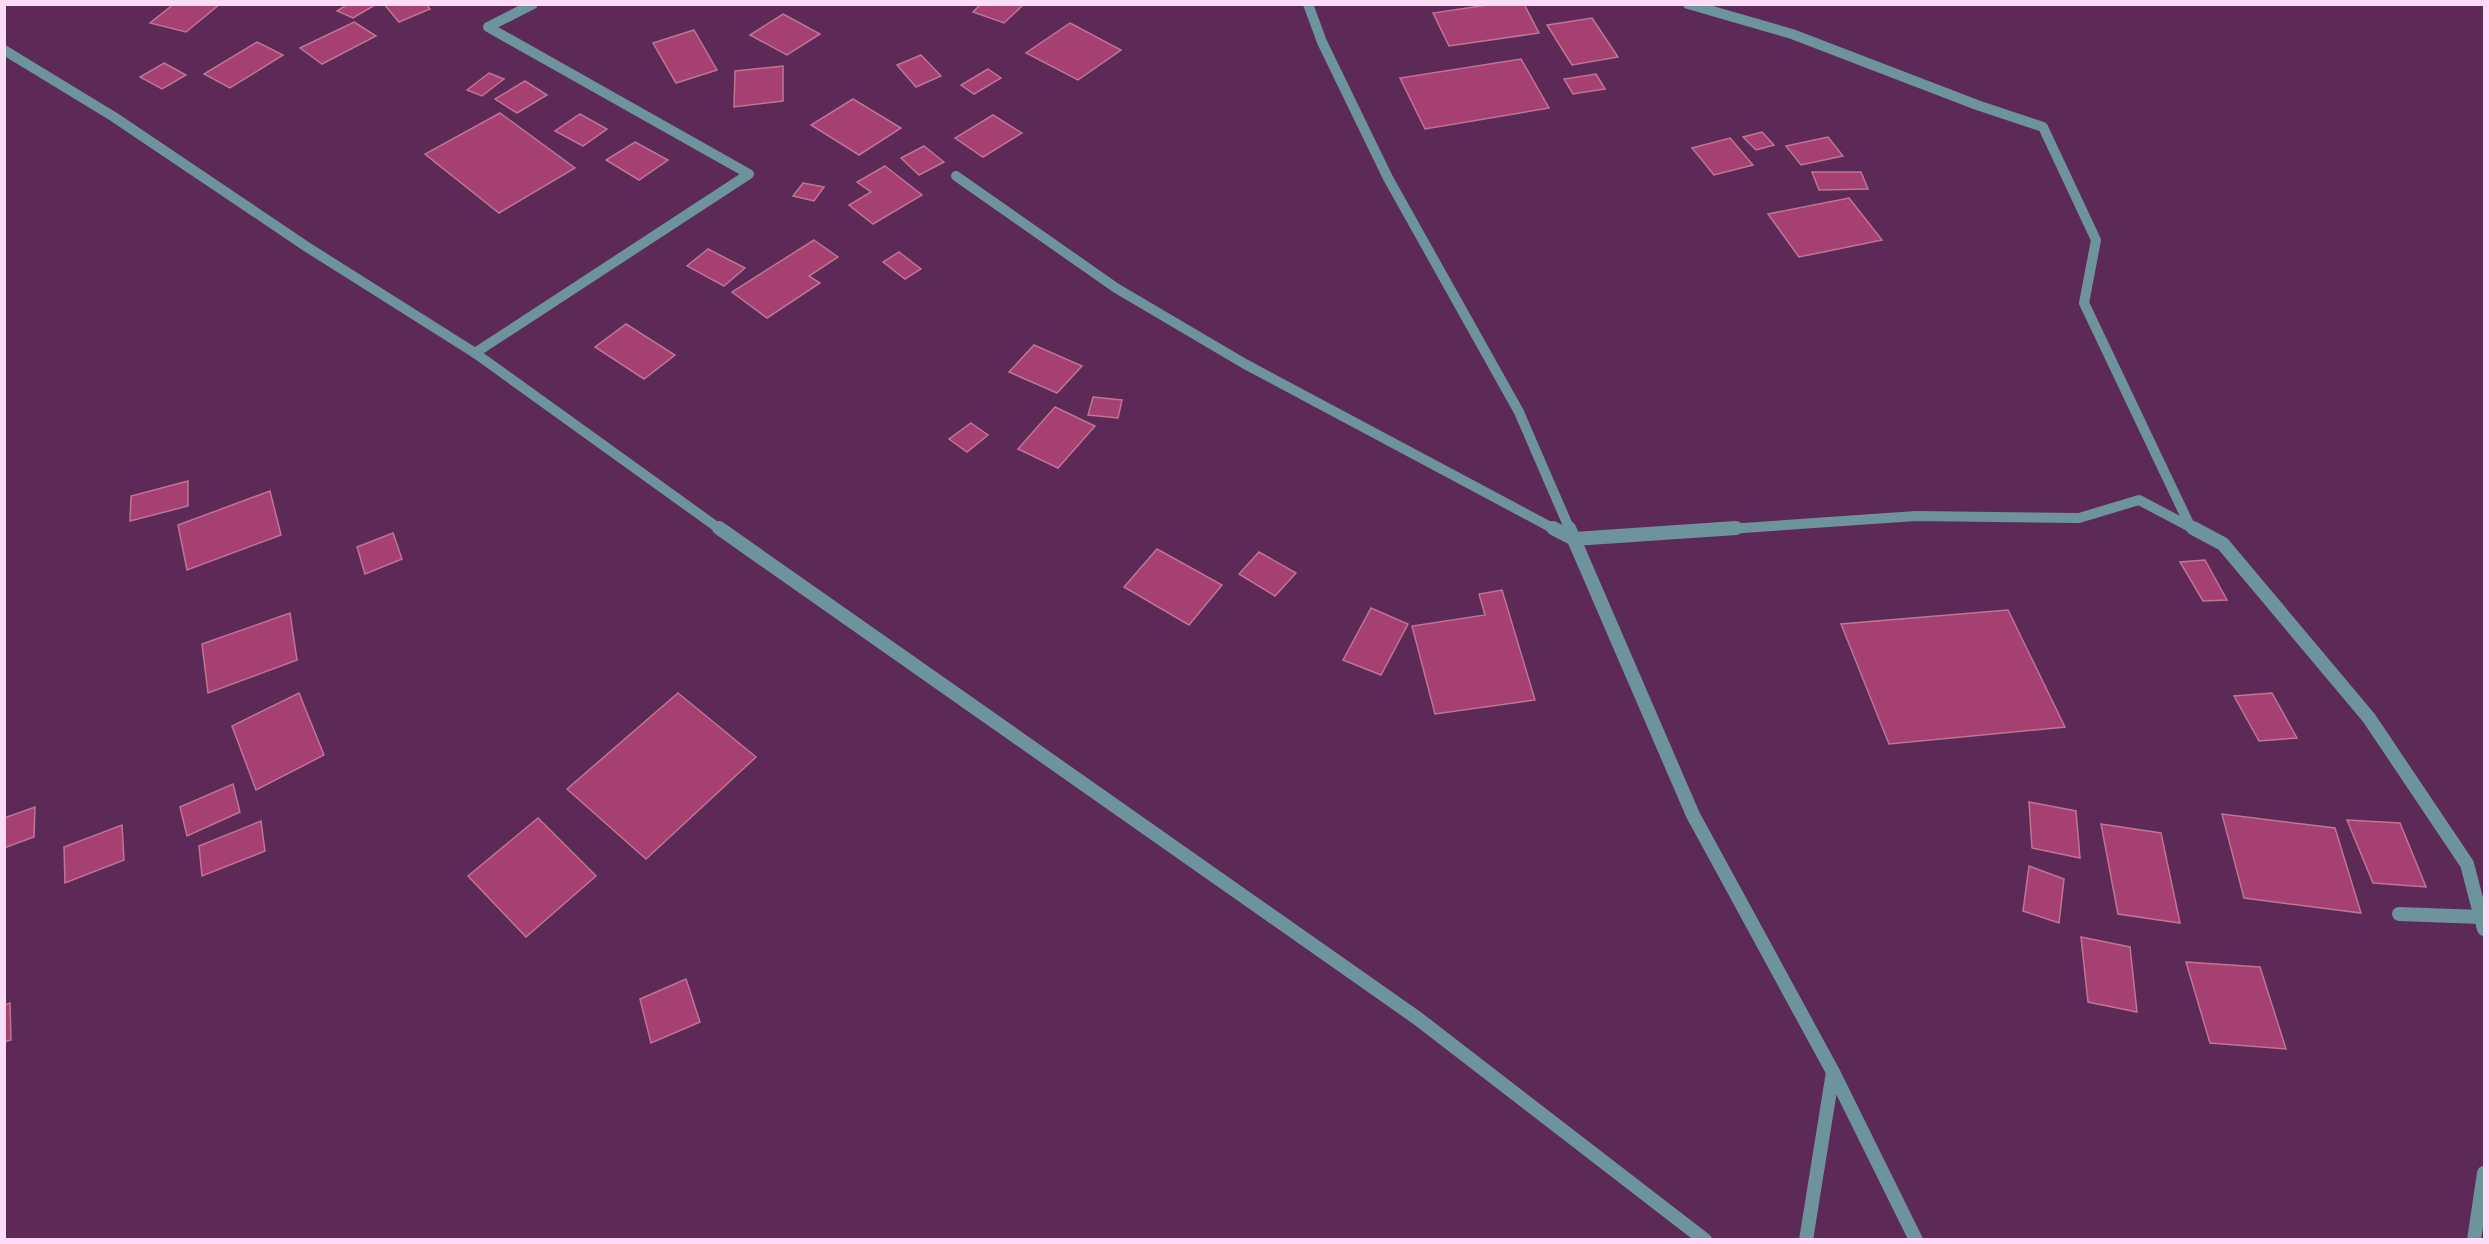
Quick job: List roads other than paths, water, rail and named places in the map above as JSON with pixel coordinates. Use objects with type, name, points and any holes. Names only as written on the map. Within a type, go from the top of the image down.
[{"type":"street","points":[[475,353],[749,174],[488,27],[533,4]]},
{"type":"street","points":[[1308,4],[1322,42],[1388,177],[1519,412],[1693,815],[1833,1072],[1916,1239]]},
{"type":"street","points":[[1688,4],[1792,34],[1977,105],[2043,127],[2096,240],[2084,303],[2191,528]]},
{"type":"street","points":[[4,50],[114,117],[307,247],[475,353],[869,636],[1417,1018],[1705,1239]]},
{"type":"street","points":[[956,176],[1116,288],[1245,364],[1449,476],[1574,539],[1916,516],[2079,518],[2139,500],[2223,544],[2369,718],[2467,864],[2483,923],[2399,914]]},
{"type":"street","points":[[1806,1239],[1833,1072]]},
{"type":"street","points":[[2474,1239],[2484,1173]]}]
